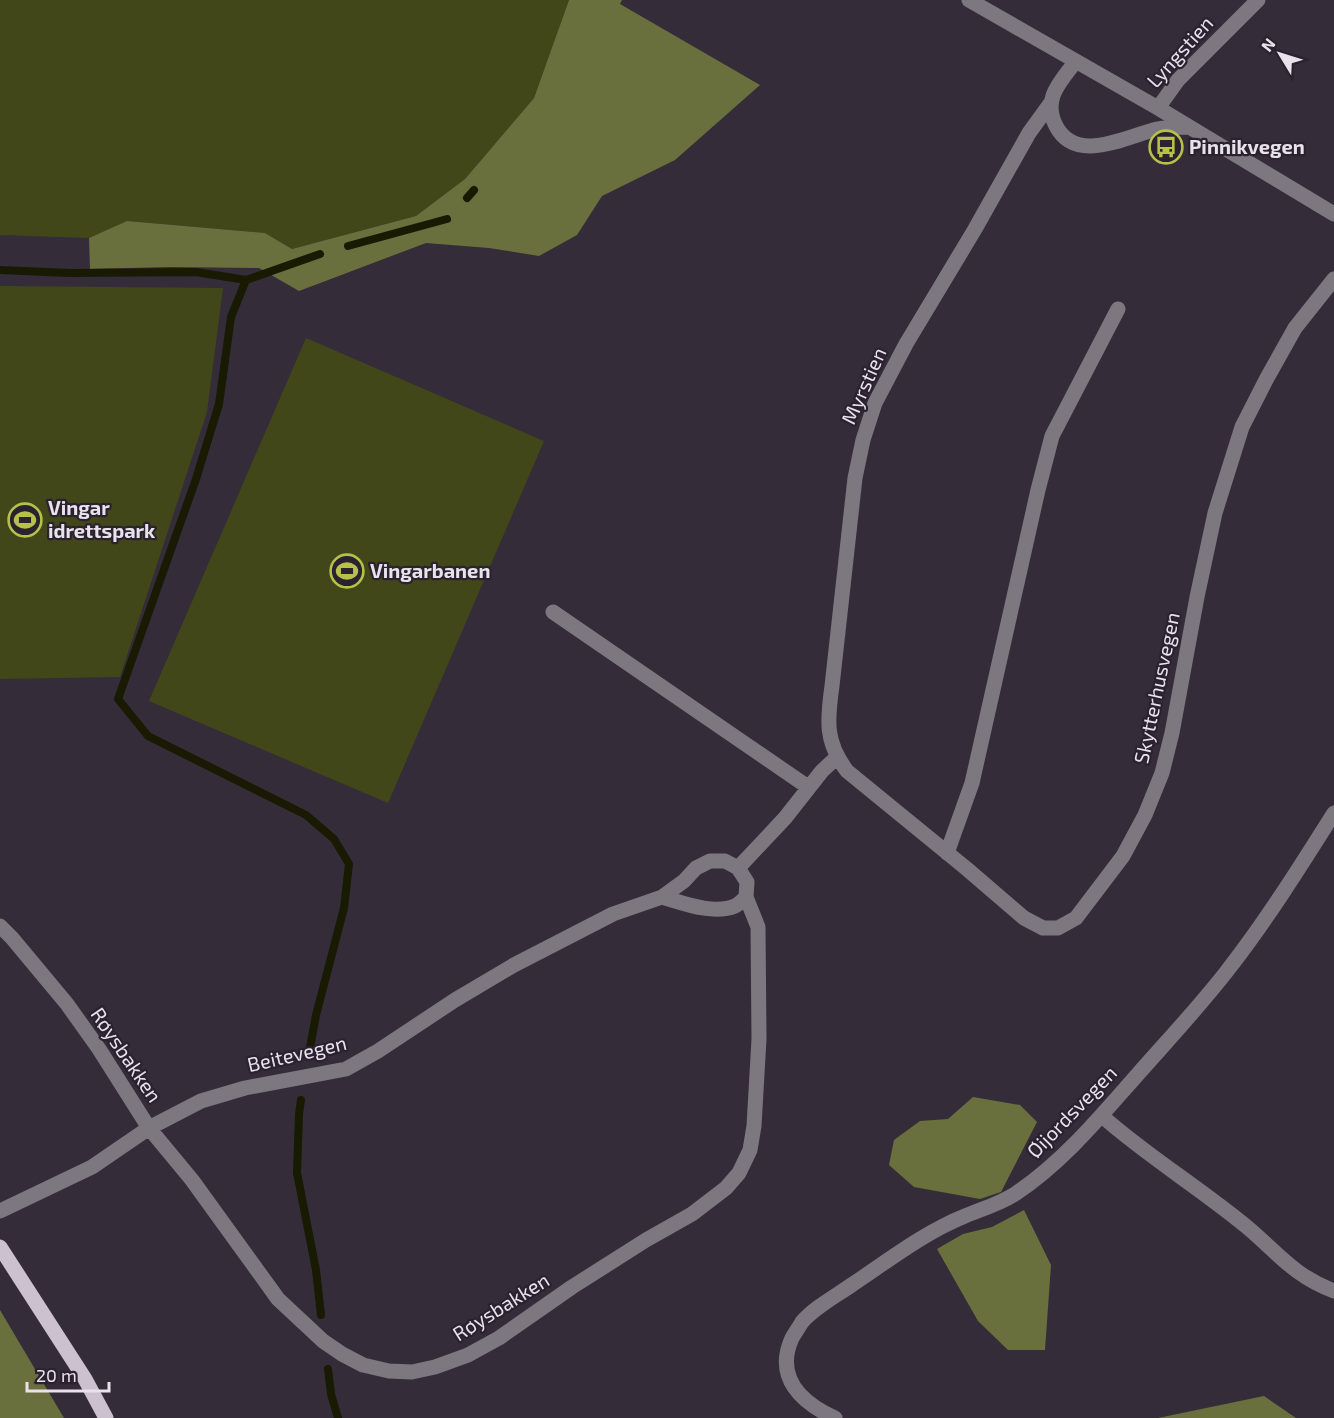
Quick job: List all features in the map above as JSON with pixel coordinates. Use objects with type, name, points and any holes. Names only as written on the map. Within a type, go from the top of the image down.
[{"type":"main road","points":[[0,1247],[85,1379],[106,1418]]},
{"type":"street","points":[[969,0],[1158,108],[1334,214]]},
{"type":"street","name":"Lyngstien","points":[[1158,108],[1178,80],[1258,0]]},
{"type":"street","points":[[1076,61],[1054,90],[1050,104],[1054,123],[1060,133],[1070,141],[1084,146],[1104,146],[1158,129],[1189,127]]},
{"type":"street","name":"Myrstien","points":[[837,758],[831,743],[827,717],[855,478],[863,440],[875,403],[906,344],[1029,134],[1050,104]]},
{"type":"street","name":"Skytterhusvegen","points":[[837,758],[847,771],[1024,918],[1043,928],[1058,928],[1076,918],[1123,856],[1145,815],[1162,773],[1172,733],[1215,513],[1242,427],[1295,328],[1334,279]]},
{"type":"street","points":[[947,853],[972,783],[1052,436],[1118,309]]},
{"type":"street","points":[[553,612],[808,788]]},
{"type":"street","points":[[662,897],[695,906],[721,909],[736,906],[746,897],[747,882],[738,867],[785,818],[808,788],[837,758]]},
{"type":"street","name":"Øijordsvegen","points":[[835,1418],[806,1402],[796,1391],[788,1373],[787,1355],[792,1338],[802,1322],[822,1305],[929,1234],[1013,1195],[1068,1151],[1102,1116],[1227,971],[1292,880],[1334,813]]},
{"type":"street","name":"Beitevegen","points":[[0,1211],[92,1167],[149,1128],[201,1101],[245,1088],[346,1069],[514,965],[613,914],[662,897],[684,881],[696,868],[710,861],[725,861],[738,867]]},
{"type":"street","name":"Røysbakken","points":[[0,927],[12,938],[67,1004],[99,1049],[149,1128],[192,1180],[278,1299],[323,1341],[363,1365],[389,1371],[412,1372],[435,1367],[468,1355],[499,1338],[646,1240],[692,1214],[726,1188],[739,1173],[750,1150],[754,1126],[759,1039],[758,927],[746,897]]},
{"type":"street","points":[[1102,1116],[1126,1137],[1247,1227],[1293,1270],[1314,1284],[1334,1291]]},
{"type":"green space","points":[[0,0],[569,0],[534,98],[465,179],[416,216],[292,249],[265,233],[127,221],[89,238],[0,235]]},
{"type":"green space","points":[[569,0],[622,0],[620,4],[760,85],[675,160],[602,196],[577,235],[539,256],[489,248],[426,243],[299,291],[259,268],[90,269],[89,238],[127,221],[265,233],[292,249],[416,216],[465,179],[534,98]]},
{"type":"green space","points":[[0,286],[223,288],[207,412],[120,677],[0,679]]},
{"type":"green space","name":"Vingarbanen","points":[[306,338],[544,441],[388,803],[149,701]]},
{"type":"green space","points":[[973,1097],[1020,1105],[1037,1122],[1001,1192],[980,1199],[914,1187],[889,1165],[894,1140],[920,1121],[948,1119]]},
{"type":"green space","points":[[1024,1210],[1051,1265],[1045,1350],[1008,1350],[978,1321],[937,1249],[963,1234],[992,1227]]},
{"type":"green space","points":[[0,1310],[64,1418],[0,1418]]},
{"type":"green space","points":[[1264,1396],[1296,1418],[1158,1418]]},
{"type":"waterway","points":[[467,198],[474,190]]},
{"type":"waterway","points":[[348,246],[447,219]]},
{"type":"waterway","points":[[309,1053],[316,1015],[344,908],[349,864],[334,839],[306,815],[148,736],[118,699],[196,479],[219,404],[231,317],[246,280],[320,254]]},
{"type":"waterway","points":[[0,270],[70,273],[196,272],[246,280]]},
{"type":"waterway","points":[[301,1100],[297,1173],[316,1270],[321,1315]]},
{"type":"waterway","points":[[328,1369],[331,1394],[338,1418]]},
{"type":"place","name":"Pinnikvegen","points":[[1166,147]]},
{"type":"place","name":"Vingar idrettspark","points":[[25,520]]},
{"type":"place","name":"Vingarbanen","points":[[347,571]]}]
